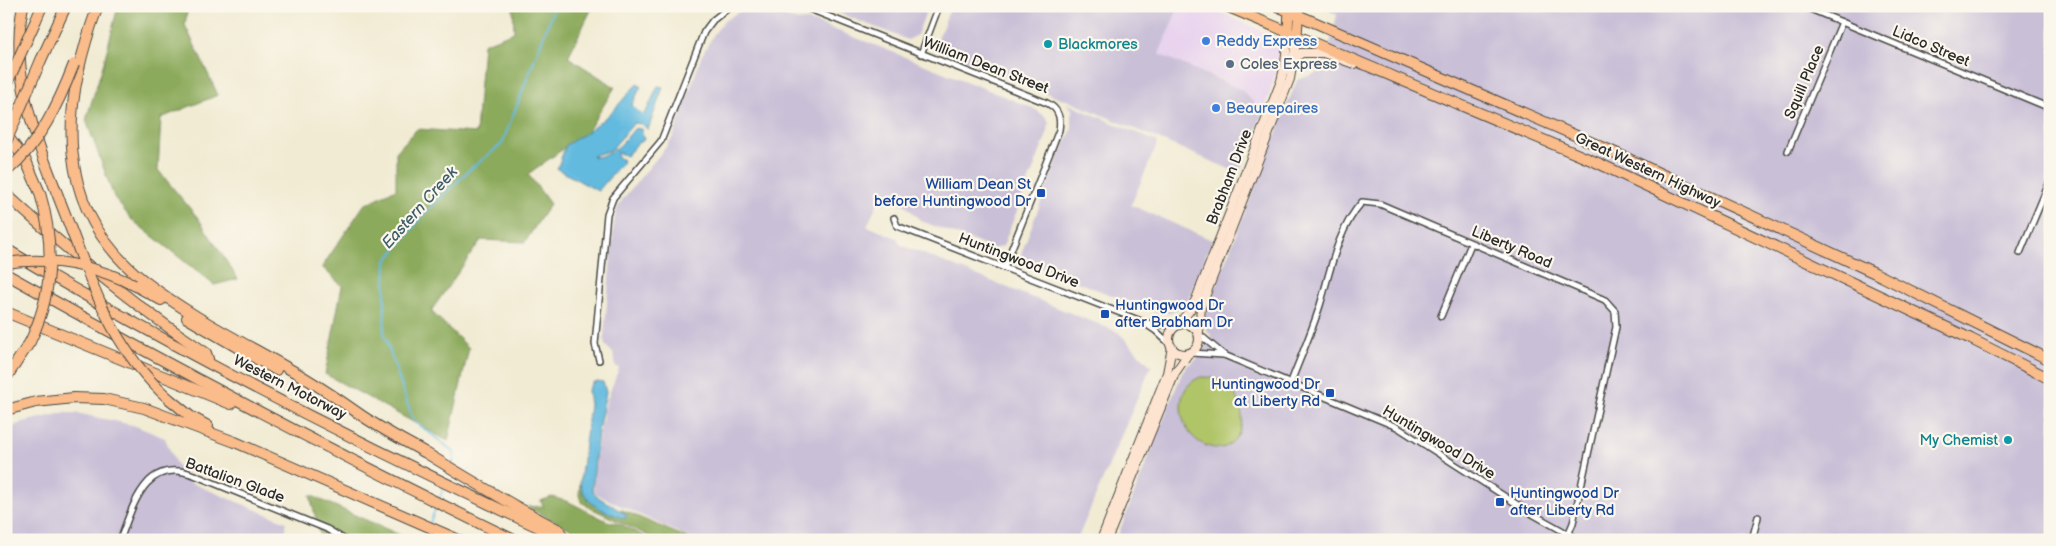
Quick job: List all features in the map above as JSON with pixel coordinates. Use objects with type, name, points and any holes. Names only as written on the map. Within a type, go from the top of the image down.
[{"type":"highway","points":[[23,6],[20,27],[19,63],[34,131],[99,300],[119,342],[143,374],[168,398],[190,416],[236,442]]},
{"type":"highway","points":[[6,86],[42,6]]},
{"type":"highway","points":[[6,142],[66,6]]},
{"type":"highway","points":[[98,6],[75,83],[70,119],[72,158],[80,189],[101,233],[119,257],[152,287],[234,338],[305,378],[356,412]]},
{"type":"highway","name":"Great Western Highway","points":[[1226,6],[1598,163],[1928,318],[2050,379]]},
{"type":"highway","name":"Great Western Highway","points":[[1277,6],[1294,10],[1609,150],[1936,302],[2050,360]]},
{"type":"highway","points":[[6,172],[22,157],[43,131],[56,108],[90,22],[93,19]]},
{"type":"highway","points":[[6,134],[26,161],[40,192],[48,228],[51,263],[45,302],[30,342],[6,378]]},
{"type":"highway","points":[[6,194],[117,290],[162,324],[206,353],[210,362]]},
{"type":"highway","name":"Western Motorway","points":[[6,249],[64,284],[210,362],[460,491],[564,539]]},
{"type":"highway","points":[[6,262],[37,260],[73,264],[104,272],[134,285],[246,353],[356,412],[482,487],[559,530],[564,539]]},
{"type":"highway","points":[[6,274],[143,351],[247,406],[514,540]]},
{"type":"highway","points":[[1928,318],[1936,302]]},
{"type":"highway","points":[[6,312],[232,405],[247,406]]},
{"type":"highway","points":[[6,410],[47,400],[74,398],[104,400],[144,408],[236,442],[456,539]]},
{"type":"main road","points":[[1292,34],[1294,10]]},
{"type":"main road","name":"Brabham Drive","points":[[1199,334],[1200,307],[1290,79],[1294,61],[1292,34]]},
{"type":"main road","name":"Brabham Drive","points":[[1177,325],[1190,310],[1196,299],[1281,81],[1292,34]]},
{"type":"main road","points":[[1294,61],[1301,53],[1315,52],[1349,63],[1366,65]]},
{"type":"main road","points":[[1100,540],[1164,381],[1170,363],[1170,334],[1177,325],[1190,324],[1199,334],[1198,345],[1175,373],[1107,540]]},
{"type":"main road","points":[[1171,346],[1179,353],[1190,353]]},
{"type":"street","points":[[600,360],[595,344],[606,214],[613,198],[661,141],[704,32],[713,20],[732,6]]},
{"type":"street","name":"William Dean Street","points":[[802,6],[1054,107],[1060,121],[1057,134],[1004,268]]},
{"type":"street","points":[[921,54],[940,6]]},
{"type":"street","name":"Lidco Street","points":[[1803,6],[2050,108]]},
{"type":"street","name":"Squill Place","points":[[1788,151],[1842,22]]},
{"type":"street","points":[[2020,254],[2050,181]]},
{"type":"street","name":"Liberty Road","points":[[1291,382],[1321,303],[1337,248],[1353,212],[1362,202],[1380,204],[1610,303],[1615,311],[1616,327],[1575,513],[1568,535]]},
{"type":"street","name":"Huntingwood Drive","points":[[894,218],[897,226],[1141,321],[1159,325],[1177,325]]},
{"type":"street","points":[[1441,316],[1471,244]]},
{"type":"street","name":"Huntingwood Drive","points":[[1141,321],[1156,331],[1171,346]]},
{"type":"street","name":"Huntingwood Drive","points":[[1199,334],[1224,355],[1397,427],[1529,512],[1579,540]]},
{"type":"street","name":"Huntingwood Drive","points":[[1190,353],[1224,355]]},
{"type":"street","name":"Battalion Glade","points":[[120,540],[142,488],[159,474],[179,471],[189,473],[328,529],[345,540]]},
{"type":"street","points":[[1752,540],[1758,517]]},
{"type":"shaded area","points":[[759,6],[774,7],[797,21],[805,20],[817,23],[1033,108],[1046,117],[1049,122],[1046,137],[1003,246],[994,249],[921,221],[904,204],[892,201],[884,204],[880,198],[867,226],[897,238],[901,245],[1118,332],[1151,366],[1077,540],[694,540],[598,495],[594,491],[593,485],[599,436],[606,402],[619,368],[615,366],[613,353],[605,345],[604,337],[614,223],[617,209],[622,200],[673,137],[702,55],[714,34],[724,21],[743,9]]},
{"type":"shaded area","points":[[821,6],[928,6],[917,35],[908,40]]},
{"type":"shaded area","points":[[951,6],[1179,6],[1159,54],[1242,90],[1263,112],[1239,173],[1064,99],[941,51],[937,41]]},
{"type":"shaded area","name":"Coles Express","points":[[1179,6],[1206,6],[1276,37],[1281,41],[1281,57],[1263,112],[1242,90],[1158,54]]},
{"type":"shaded area","points":[[1322,6],[2050,6],[2050,540],[1116,540],[1182,373],[1188,365],[1197,359],[1212,337],[1205,327],[1204,316],[1297,80],[1323,71],[1337,15]]},
{"type":"shaded area","points":[[1066,103],[1158,142],[1131,205],[1212,240],[1187,302],[1181,308],[1170,313],[1158,313],[1025,262],[1021,254],[1057,160],[1072,129],[1072,109]]},
{"type":"shaded area","points":[[63,413],[76,413],[133,425],[165,438],[175,462],[189,482],[286,522],[286,540],[6,540],[6,430],[23,422]]},
{"type":"green space","points":[[118,6],[188,6],[185,25],[218,95],[161,118],[158,170],[198,218],[238,279],[214,285],[131,219],[114,197],[86,120],[104,62]]},
{"type":"green space","points":[[513,6],[593,6],[568,57],[615,87],[587,132],[528,174],[550,204],[525,242],[481,240],[431,311],[469,348],[448,441],[325,374],[342,286],[322,267],[364,205],[396,189],[396,152],[417,129],[476,133],[483,44],[514,32]]},
{"type":"green space","points":[[1201,377],[1215,379],[1226,385],[1235,394],[1240,406],[1242,418],[1240,429],[1235,439],[1223,448],[1210,447],[1199,442],[1185,424],[1181,402],[1184,391],[1191,383]]},
{"type":"green space","points":[[580,483],[583,494],[627,515],[620,509],[692,540],[657,540],[593,509],[581,502],[579,495]]},
{"type":"green space","points":[[310,495],[411,540],[321,540]]},
{"type":"green space","points":[[552,497],[569,502],[607,521],[620,524],[651,540],[604,540],[590,533],[582,535],[527,507],[544,506],[540,501]]},
{"type":"water","points":[[637,84],[641,86],[632,105],[642,115],[647,110],[658,86],[663,87],[648,130],[642,124],[634,123],[611,150],[592,156],[600,156],[612,152],[635,128],[641,129],[644,140],[638,143],[626,156],[617,152],[618,157],[623,160],[622,163],[598,191],[557,169],[566,145],[587,132],[611,113]]},
{"type":"water","points":[[597,381],[603,382],[606,392],[598,431],[592,490],[598,497],[627,515],[625,519],[592,503],[587,498],[580,483],[590,405],[588,390],[592,383]]},
{"type":"waterway","name":"Eastern Creek","points":[[453,466],[454,452],[413,420],[384,334],[386,261],[426,212],[469,170],[502,144],[555,6]]},
{"type":"waterway","name":"Eastern Creek","points":[[439,500],[444,486]]},
{"type":"waterway","name":"Eastern Creek","points":[[430,523],[436,507]]},
{"type":"waterway","name":"Eastern Creek","points":[[424,540],[427,530]]},
{"type":"place","name":"Reddy Express","points":[[1206,41]]},
{"type":"place","name":"Blackmores","points":[[1048,44]]},
{"type":"place","name":"Coles Express","points":[[1230,64]]},
{"type":"place","name":"Beaurepaires","points":[[1216,108]]},
{"type":"place","name":"William Dean St before Huntingwood Dr","points":[[1041,193]]},
{"type":"place","name":"Huntingwood Dr after Brabham Dr","points":[[1105,314]]},
{"type":"place","name":"Huntingwood Dr at Liberty Rd","points":[[1330,393]]},
{"type":"place","name":"My Chemist","points":[[2008,440]]},
{"type":"place","name":"Huntingwood Dr after Liberty Rd","points":[[1500,502]]}]
